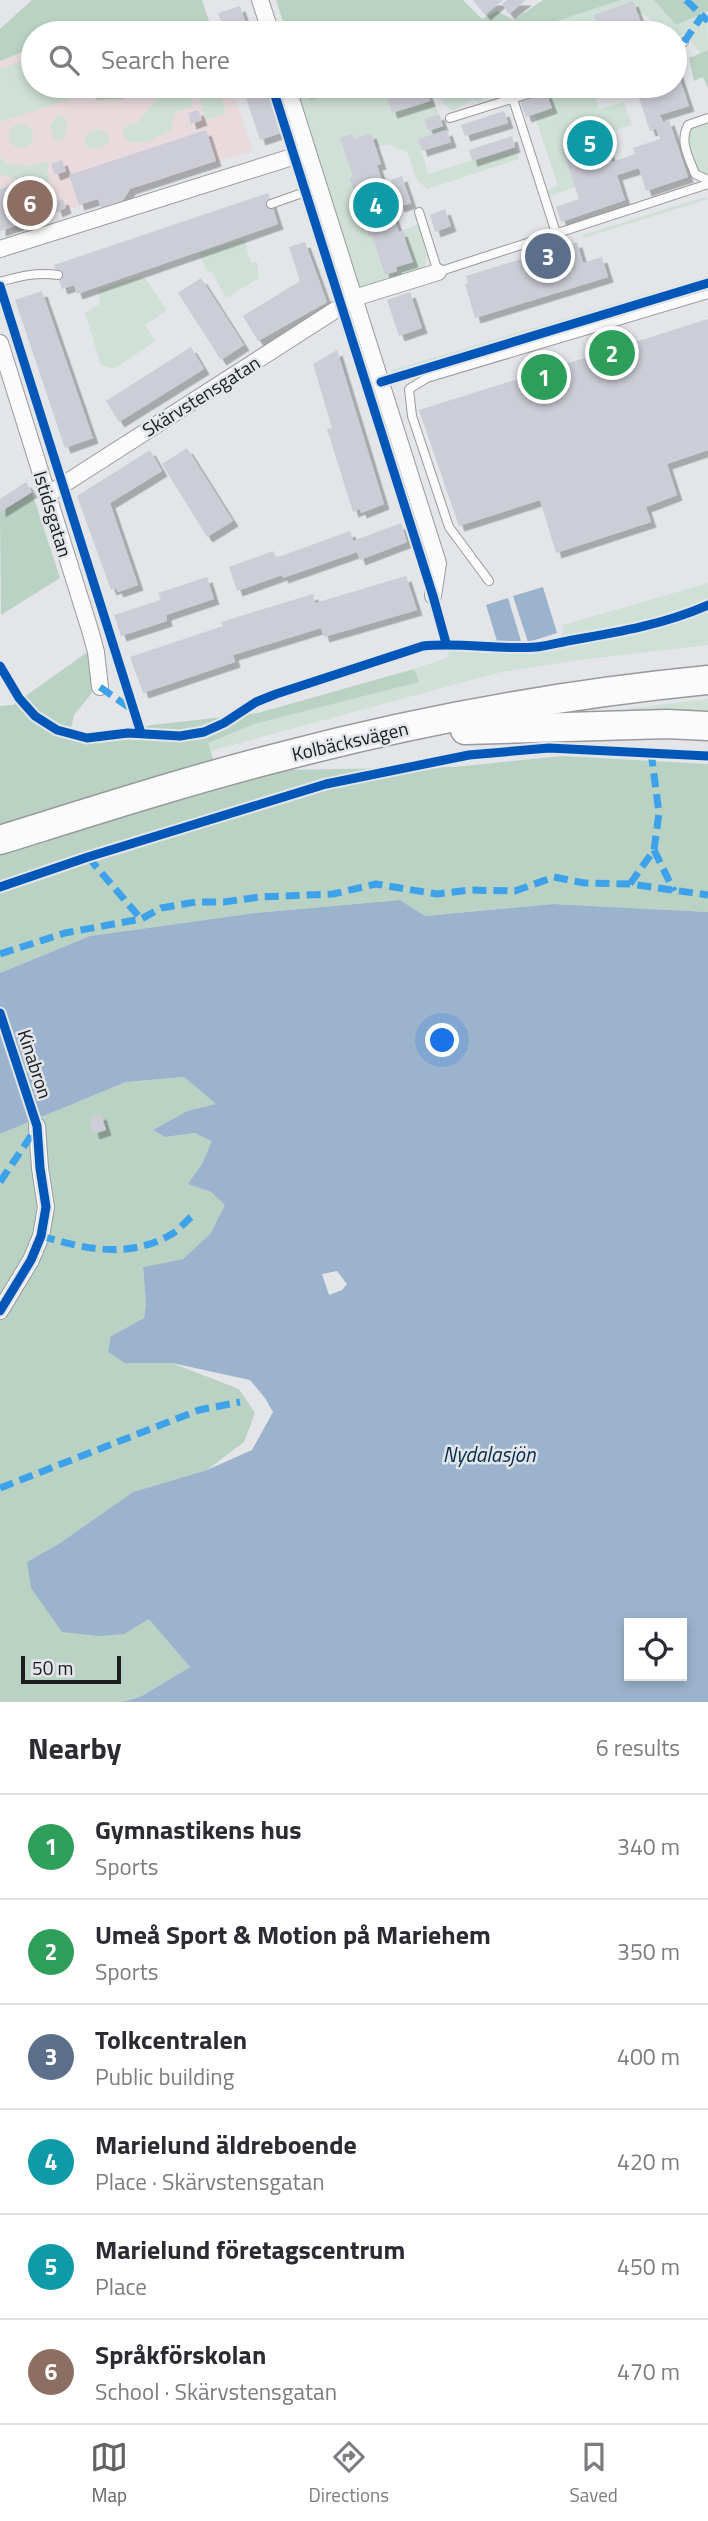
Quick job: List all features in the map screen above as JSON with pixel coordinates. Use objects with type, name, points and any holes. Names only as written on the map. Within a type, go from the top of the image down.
[{"type":"highway","name":"Kolbäcksvägen","points":[[0,822],[142,778],[339,725],[543,685],[708,664]]},
{"type":"highway","name":"Kolbäcksvägen","points":[[0,840],[195,779],[399,729],[546,701],[708,680]]},
{"type":"highway","points":[[399,729],[667,724],[708,726]]},
{"type":"street","points":[[260,0],[267,21]]},
{"type":"street","points":[[291,98],[438,563],[433,596]]},
{"type":"street","points":[[0,249],[308,152]]},
{"type":"street","name":"Skärvstensgatan","points":[[47,495],[354,298],[438,272]]},
{"type":"street","name":"Istidsgatan","points":[[0,343],[90,630],[96,652],[100,687]]},
{"type":"street","points":[[0,1311],[32,1260],[41,1236],[46,1207],[37,1126]]},
{"type":"lane","points":[[450,118],[516,98]]},
{"type":"lane","points":[[513,99],[556,233]]},
{"type":"lane","points":[[708,118],[688,125],[683,142],[695,174],[708,182]]},
{"type":"lane","points":[[419,212],[438,272],[708,182]]},
{"type":"lane","points":[[271,204],[319,187]]},
{"type":"lane","points":[[0,282],[23,275],[58,275]]},
{"type":"lane","points":[[489,581],[449,527],[412,416],[409,389],[427,379],[708,294]]},
{"type":"shaded area","points":[[32,0],[202,0],[209,21],[21,21],[21,98],[235,98],[253,151],[0,231],[0,29]]},
{"type":"green space","points":[[32,0],[202,0],[209,21],[21,21],[21,53],[0,61],[0,29]]},
{"type":"green space","points":[[276,0],[463,0],[482,19],[497,11],[514,20],[543,0],[621,0],[557,21],[283,21]]},
{"type":"green space","points":[[621,0],[654,0],[672,21],[652,21],[638,13],[633,1],[595,15],[597,21],[557,21]]},
{"type":"green space","points":[[654,0],[708,0],[708,11],[685,21],[672,21]]},
{"type":"green space","points":[[707,10],[708,50],[700,53],[687,38],[687,21],[684,21]]},
{"type":"green space","points":[[708,50],[708,89],[703,77],[694,81],[689,58]]},
{"type":"green space","points":[[21,62],[21,98],[70,99],[0,122],[0,69]]},
{"type":"green space","points":[[95,98],[124,99],[96,100]]},
{"type":"green space","points":[[158,98],[192,100],[192,107],[176,112],[171,130],[147,142],[129,143],[122,132],[125,127],[137,123]]},
{"type":"green space","points":[[199,98],[222,98],[226,113],[206,120]]},
{"type":"green space","points":[[300,98],[309,98],[310,101],[320,98],[387,98],[392,113],[434,102],[439,114],[424,119],[427,131],[443,126],[447,130],[418,139],[428,174],[515,147],[519,159],[427,189],[417,180],[407,152],[388,144],[376,147],[371,133],[354,139],[353,177],[350,179],[356,200],[360,199],[365,213],[361,215],[368,237],[372,236],[385,275],[412,261],[402,231],[418,224],[427,257],[424,269],[361,290]]},
{"type":"green space","points":[[440,98],[484,98],[480,102],[471,100],[454,111]]},
{"type":"green space","points":[[548,98],[599,98],[596,99],[599,109],[624,102],[632,125],[562,148],[575,187],[544,198],[542,192],[558,186],[534,114],[552,108]]},
{"type":"green space","points":[[58,115],[67,120],[65,136],[60,141],[54,139],[50,126]]},
{"type":"green space","points":[[708,118],[708,180],[695,174],[684,133],[688,125]]},
{"type":"green space","points":[[21,124],[29,128],[33,136],[29,144],[21,148],[13,144],[9,136],[13,128]]},
{"type":"green space","points":[[99,129],[108,134],[110,141],[99,147],[86,146],[85,137],[89,132]]},
{"type":"green space","points":[[0,157],[5,163],[30,166],[47,161],[49,182],[40,188],[0,174]]},
{"type":"green space","points":[[705,197],[708,199],[583,238],[583,235]]},
{"type":"green space","points":[[244,239],[251,263],[257,262],[259,278],[226,298],[212,272],[207,271],[199,253]]},
{"type":"green space","points":[[708,276],[708,283],[396,376],[392,370]]},
{"type":"green space","points":[[137,277],[145,278],[167,310],[145,325],[155,341],[114,369],[101,365],[85,313],[100,304],[98,290]]},
{"type":"green space","points":[[32,492],[60,578],[1,615],[0,512]]},
{"type":"green space","points":[[708,583],[708,645],[501,672],[210,751],[207,743],[254,724],[418,682],[414,669],[449,657],[446,643],[518,646],[562,642],[563,625]]},
{"type":"green space","points":[[86,653],[94,665],[96,688],[74,715],[69,737],[100,738],[152,725],[258,713],[414,669],[419,682],[254,724],[208,743],[217,771],[454,767],[562,756],[708,764],[708,912],[553,904],[425,916],[400,900],[255,913],[90,936],[0,973],[0,706],[13,705]]},
{"type":"green space","points":[[708,699],[708,718],[625,717],[626,709]]},
{"type":"green space","points":[[184,1077],[217,1104],[187,1111],[153,1130],[165,1137],[195,1133],[213,1141],[189,1184],[211,1192],[226,1205],[210,1234],[183,1259],[143,1267],[146,1303],[144,1318],[111,1336],[125,1363],[172,1363],[239,1389],[255,1413],[244,1442],[207,1470],[133,1492],[60,1543],[27,1562],[149,1618],[190,1667],[140,1697],[122,1702],[0,1702],[0,1134],[126,1082]]},
{"type":"water","points":[[543,587],[557,633],[528,642],[513,596]]},
{"type":"water","points":[[508,598],[521,641],[497,641],[486,605]]},
{"type":"water","name":"Nydalasjön","points":[[400,900],[425,916],[553,904],[708,912],[708,1702],[122,1702],[140,1697],[190,1667],[149,1619],[124,1634],[100,1636],[62,1632],[31,1588],[27,1562],[60,1543],[133,1492],[207,1470],[252,1450],[273,1412],[250,1380],[172,1363],[125,1363],[108,1352],[111,1336],[144,1318],[146,1303],[143,1267],[183,1259],[210,1234],[225,1205],[211,1192],[188,1184],[202,1164],[212,1141],[195,1133],[165,1137],[153,1130],[187,1111],[216,1104],[184,1077],[126,1082],[0,1134],[0,973],[90,936],[255,913]],"holes":[[[337,1271],[347,1284],[342,1290],[329,1295],[322,1274]]]},
{"type":"building","points":[[473,0],[503,0],[485,15]]},
{"type":"building","points":[[507,0],[526,0],[509,14],[502,4]]},
{"type":"building","points":[[633,1],[640,21],[596,21],[594,15]]},
{"type":"building","points":[[240,6],[245,21],[221,21],[218,13]]},
{"type":"building","points":[[246,98],[270,98],[281,133],[260,140]]},
{"type":"building","points":[[387,98],[429,98],[430,101],[392,113]]},
{"type":"building","points":[[548,98],[552,108],[526,117],[520,101]]},
{"type":"building","points":[[639,98],[686,98],[689,106],[660,115],[663,122],[669,120],[688,177],[646,191],[639,168],[617,175],[625,200],[561,222],[556,207],[579,199],[562,148],[603,134],[612,162],[635,154],[633,148],[660,139],[656,129],[650,131]]},
{"type":"building","points":[[198,110],[202,120],[191,124],[188,113]]},
{"type":"building","points":[[504,111],[508,123],[465,136],[461,125]]},
{"type":"building","points":[[439,114],[443,126],[428,131],[424,119]]},
{"type":"building","points":[[206,130],[216,161],[130,189],[120,205],[102,210],[98,199],[79,205],[69,175]]},
{"type":"building","points":[[447,130],[451,142],[422,151],[418,139]]},
{"type":"building","points":[[371,133],[381,164],[377,165],[385,190],[393,187],[391,180],[402,176],[411,203],[399,207],[397,200],[389,203],[413,262],[396,267],[397,271],[385,275],[372,236],[369,237],[361,214],[365,213],[360,199],[357,200],[349,178],[353,177],[340,138],[352,134],[354,139]]},
{"type":"building","points":[[512,136],[515,147],[472,161],[469,150]]},
{"type":"building","points":[[62,160],[66,171],[55,175],[51,164]]},
{"type":"building","points":[[16,184],[20,198],[34,193],[42,217],[0,231],[0,189]]},
{"type":"building","points":[[268,193],[278,224],[77,294],[74,285],[62,289],[54,265]]},
{"type":"building","points":[[63,199],[66,208],[57,212],[54,202]]},
{"type":"building","points":[[445,209],[451,226],[435,232],[430,215]]},
{"type":"building","points":[[305,242],[327,302],[258,341],[243,316],[300,281],[289,247]]},
{"type":"building","points":[[577,242],[583,263],[602,257],[608,277],[475,318],[465,284],[468,283],[466,276]]},
{"type":"building","points":[[201,278],[244,345],[221,360],[178,293]]},
{"type":"building","points":[[42,291],[93,438],[65,448],[15,300]]},
{"type":"building","points":[[410,292],[422,328],[399,336],[387,300]]},
{"type":"building","points":[[708,319],[708,450],[667,464],[677,495],[646,507],[651,522],[556,553],[540,500],[459,526],[419,410],[544,371],[542,365],[551,362],[553,368]]},
{"type":"building","points":[[191,347],[204,369],[119,422],[106,401]]},
{"type":"building","points":[[337,350],[384,504],[361,513],[360,509],[353,512],[327,429],[332,428],[313,364]]},
{"type":"building","points":[[187,448],[233,521],[207,537],[162,464]]},
{"type":"building","points":[[150,450],[162,471],[110,503],[138,585],[118,592],[116,588],[111,590],[77,496]]},
{"type":"building","points":[[26,482],[32,492],[0,512],[0,499]]},
{"type":"building","points":[[401,523],[407,542],[360,560],[357,552],[237,591],[229,567],[273,551],[276,558],[350,531],[353,541]]},
{"type":"building","points":[[406,576],[417,610],[324,637],[321,628],[233,655],[235,662],[143,693],[130,657],[223,626],[221,622],[313,594],[315,603]]},
{"type":"building","points":[[207,577],[214,599],[166,615],[167,621],[121,636],[114,615],[161,600],[158,593]]},
{"type":"building","points":[[101,1114],[106,1130],[94,1134],[89,1118]]},
{"type":"marked path","points":[[686,0],[708,21]]},
{"type":"marked path","points":[[687,38],[702,16]]},
{"type":"marked path","points":[[100,687],[134,711]]},
{"type":"marked path","points":[[630,884],[654,850],[659,813],[651,752]]},
{"type":"marked path","points":[[654,850],[674,891]]},
{"type":"marked path","points":[[88,857],[141,919]]},
{"type":"marked path","points":[[0,954],[65,933],[141,919],[161,908],[196,902],[333,894],[376,884],[437,894],[469,890],[515,891],[554,877],[584,883],[630,884],[708,895]]},
{"type":"marked path","points":[[0,1182],[37,1127]]},
{"type":"marked path","points":[[41,1236],[90,1248],[138,1247],[173,1233],[191,1217]]},
{"type":"marked path","points":[[0,1488],[199,1410],[240,1402]]},
{"type":"cycle path","points":[[276,98],[446,643]]},
{"type":"cycle path","points":[[381,382],[708,283]]},
{"type":"cycle path","points":[[0,286],[141,733]]},
{"type":"cycle path","points":[[0,666],[19,698],[35,716],[57,730],[87,738],[128,733],[180,736],[204,732],[224,723],[256,702],[276,694],[423,646],[541,646],[642,627],[708,605]]},
{"type":"cycle path","points":[[0,887],[326,784],[469,755],[549,748],[708,756]]},
{"type":"cycle path","name":"Kinabron","points":[[0,1013],[37,1126],[46,1207],[41,1236],[31,1260],[0,1311]]},
{"type":"place","name":"Marielund företagscentrum","points":[[590,143]]},
{"type":"place","name":"Språkförskolan","points":[[30,203]]},
{"type":"place","name":"Marielund äldreboende","points":[[376,205]]},
{"type":"place","name":"Tolkcentralen","points":[[548,256]]},
{"type":"place","name":"Umeå Sport & Motion på Mariehem","points":[[612,353]]},
{"type":"place","name":"Gymnastikens hus","points":[[544,377]]}]
